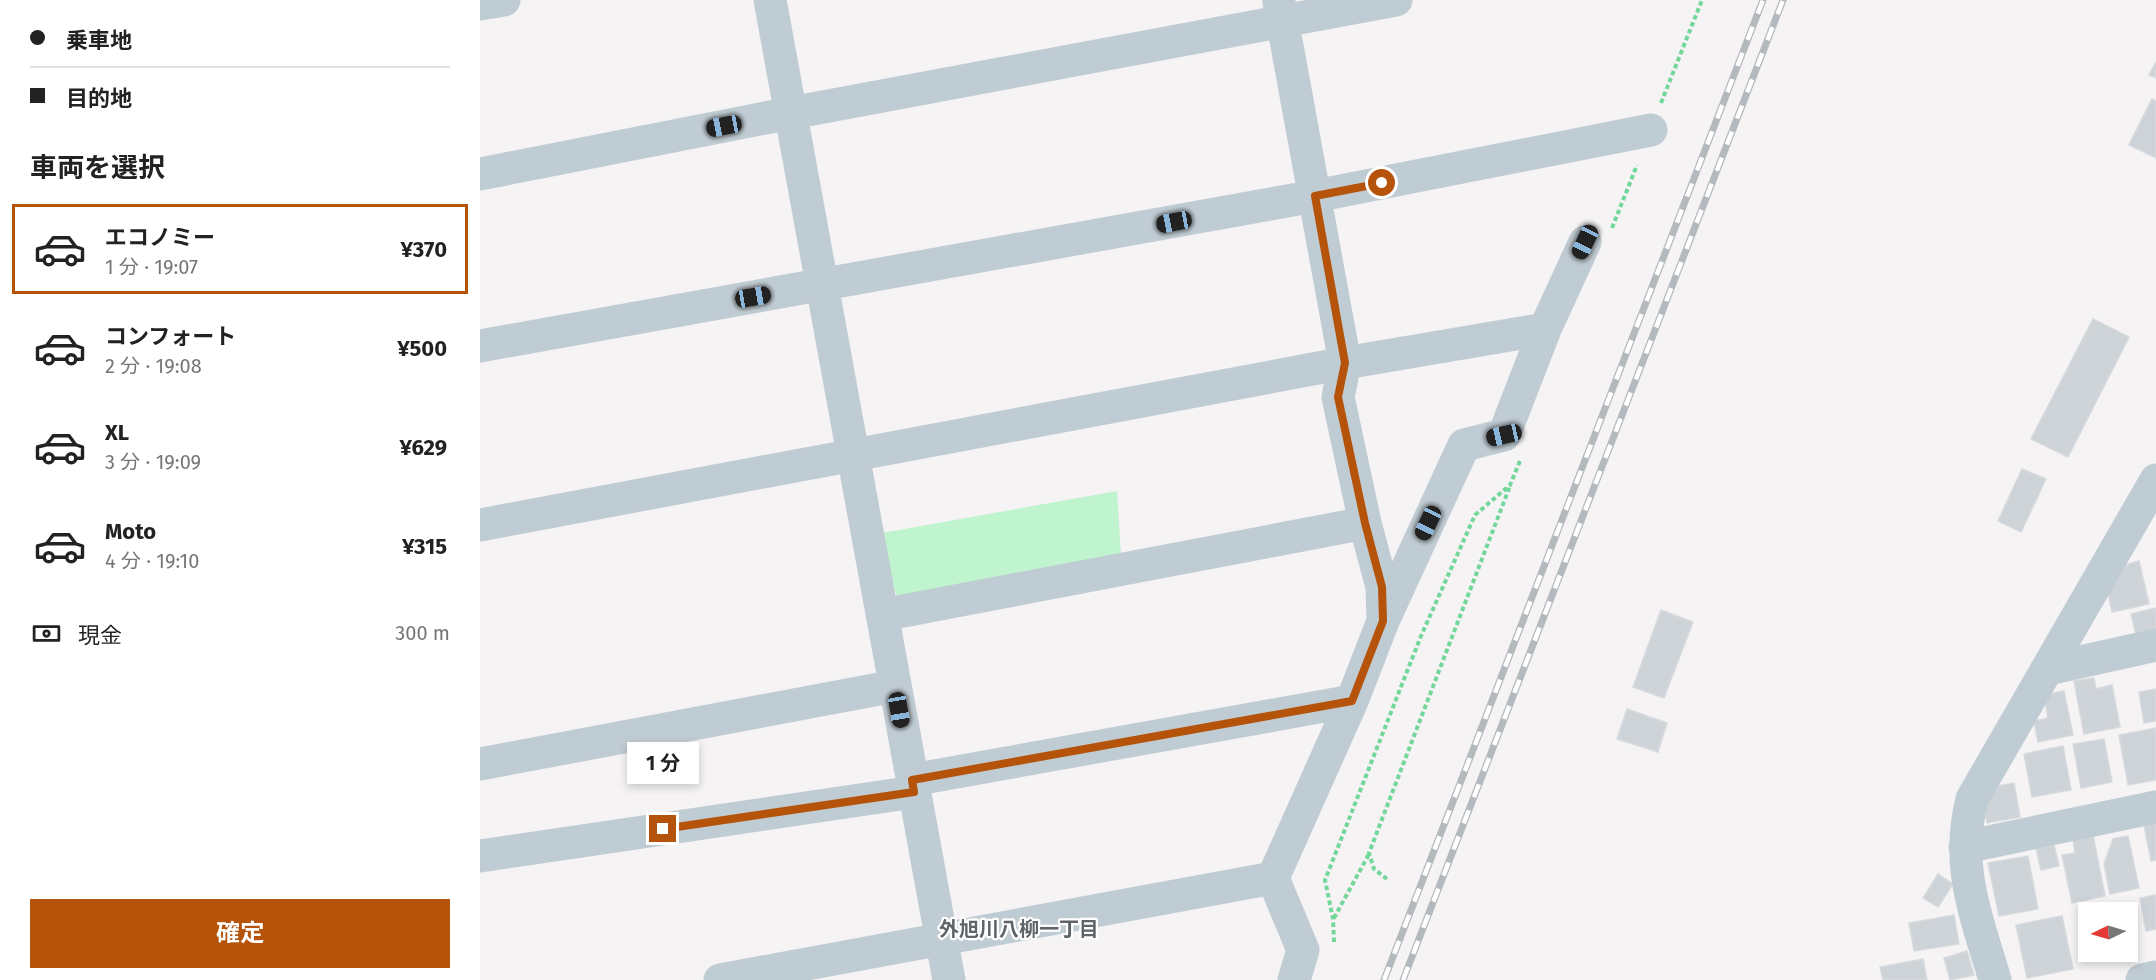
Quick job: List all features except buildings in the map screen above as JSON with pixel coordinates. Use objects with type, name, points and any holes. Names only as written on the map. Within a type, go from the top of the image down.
[{"type":"street","points":[[480,4],[504,0]]},
{"type":"street","points":[[770,0],[948,980]]},
{"type":"street","points":[[480,174],[791,113],[1281,11],[1396,0]]},
{"type":"street","points":[[1281,11],[1345,363],[1338,397],[1365,523],[1382,587],[1383,621]]},
{"type":"street","points":[[480,346],[1315,196],[1651,130]]},
{"type":"street","points":[[1294,980],[1303,950],[1273,878],[1352,701],[1383,621],[1464,445],[1504,435],[1545,329],[1598,236]]},
{"type":"street","points":[[480,525],[1345,363],[1545,329]]},
{"type":"street","points":[[1995,980],[1966,874],[1966,824],[1972,799],[2156,480]]},
{"type":"street","points":[[882,615],[1365,523]]},
{"type":"street","points":[[2048,669],[2156,645]]},
{"type":"street","points":[[480,764],[895,686]]},
{"type":"street","points":[[480,856],[913,786],[1352,701]]},
{"type":"street","points":[[1965,847],[2156,807]]},
{"type":"street","points":[[720,980],[1273,878]]},
{"type":"street","points":[[2142,980],[2156,977]]},
{"type":"path","points":[[1598,236],[1651,130],[1702,0]]},
{"type":"path","points":[[1333,918],[1370,853],[1523,452]]},
{"type":"path","points":[[1331,952],[1335,943],[1333,918],[1325,880],[1421,636],[1475,515],[1510,485]]},
{"type":"path","points":[[1370,853],[1374,869],[1387,879]]},
{"type":"green space","points":[[1117,491],[1121,556],[897,599],[882,533]]},
{"type":"railway","points":[[1384,980],[1763,0]]},
{"type":"railway","points":[[1403,980],[1783,0]]},
{"type":"district","name":"外旭川八柳一丁目","points":[[1019,929]]},
{"type":"route","points":[[663,829],[914,792],[912,780],[1352,701],[1383,621],[1382,587],[1365,523],[1338,397],[1345,363],[1315,196],[1382,183]]}]
